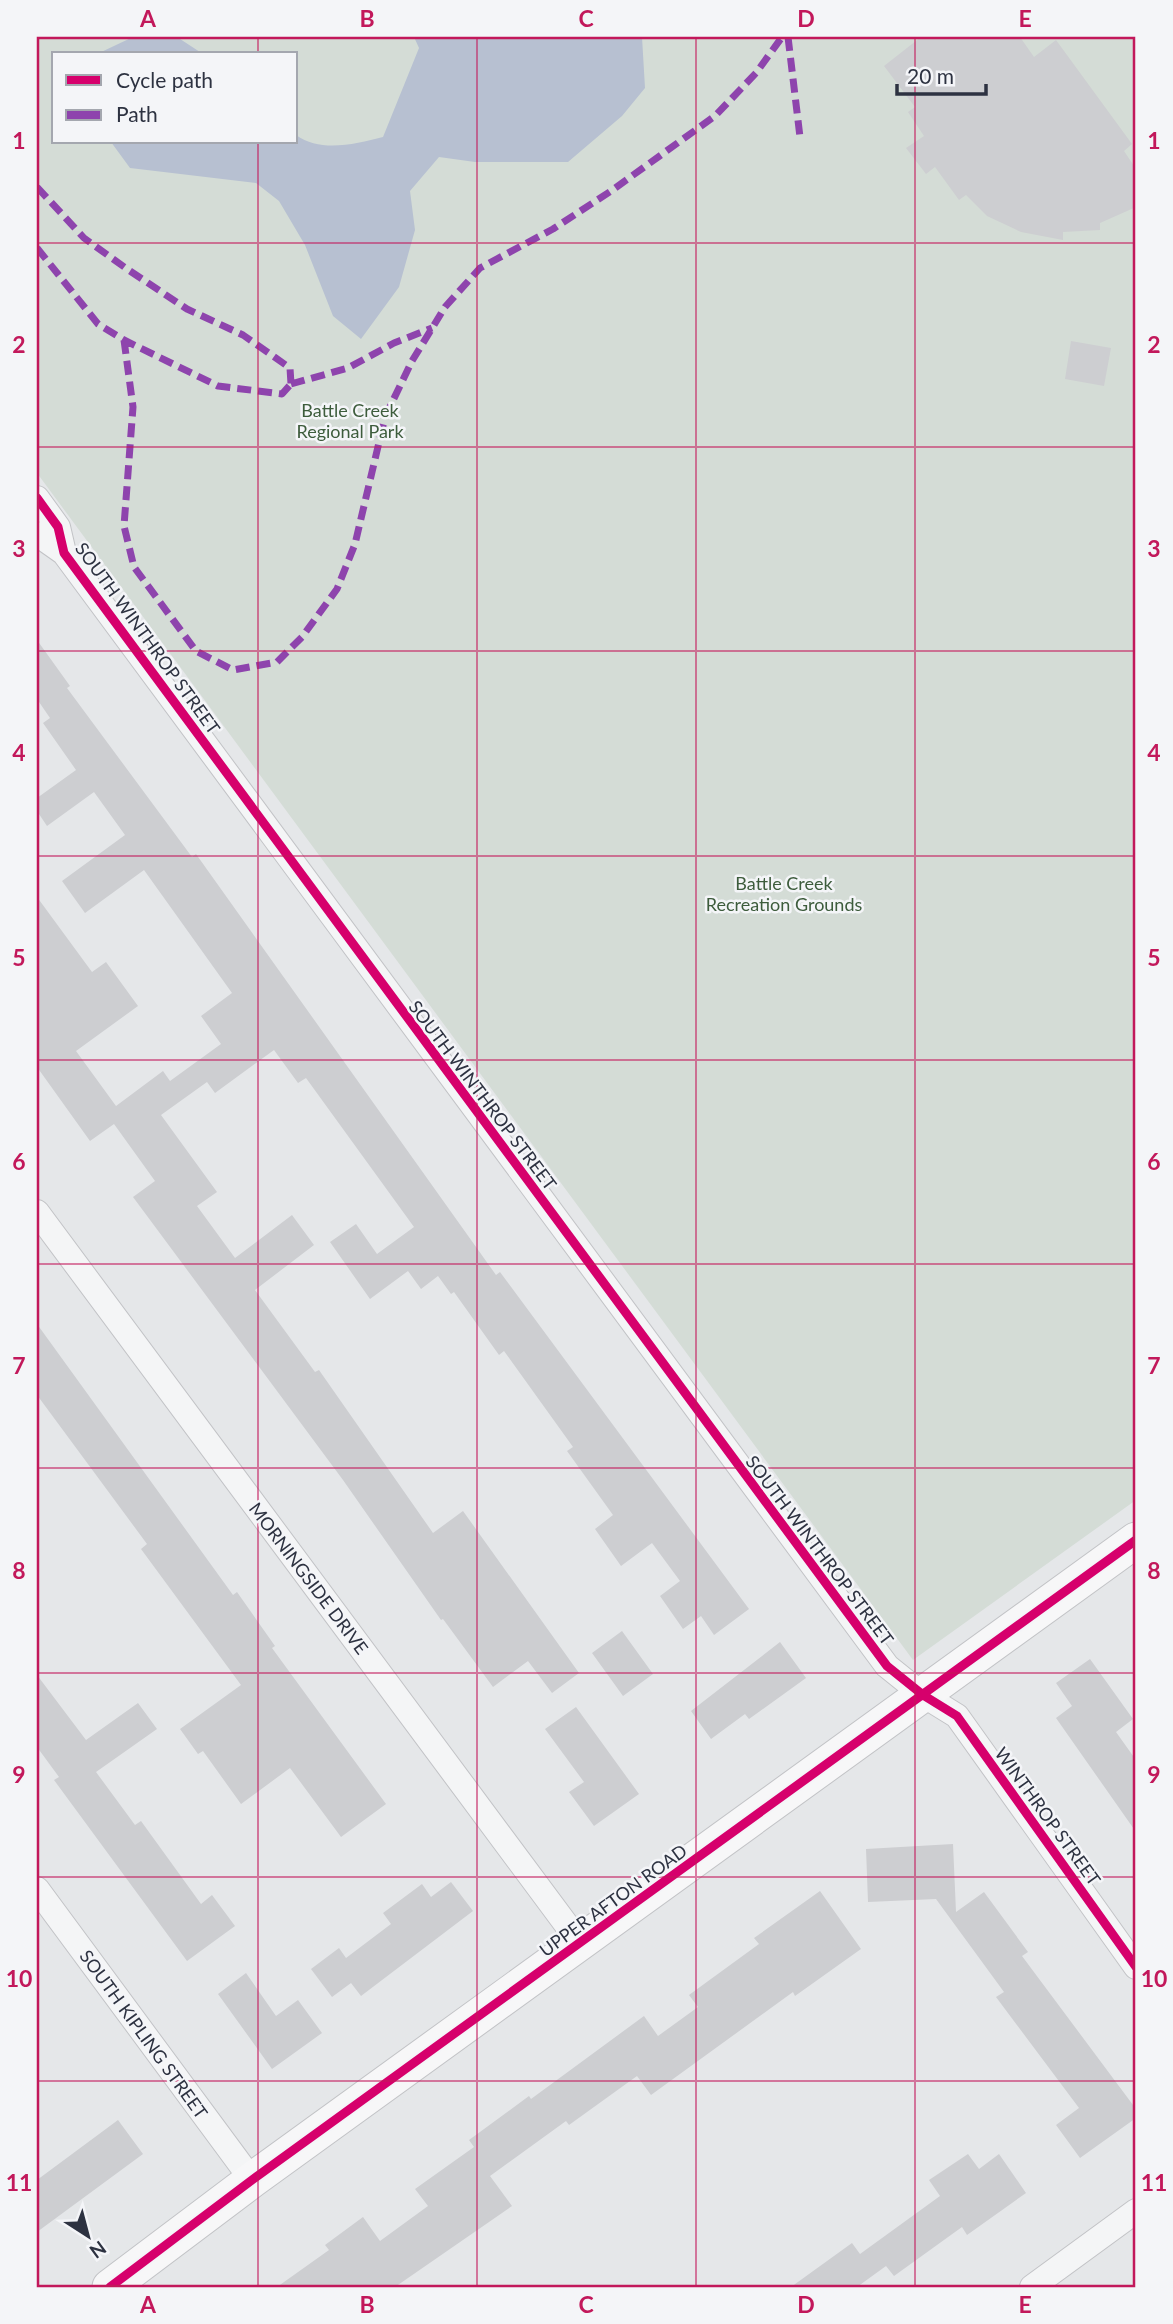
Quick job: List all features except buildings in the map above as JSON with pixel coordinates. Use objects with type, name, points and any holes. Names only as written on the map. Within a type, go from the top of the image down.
[{"type":"street","name":"SOUTH WINTHROP STREET","points":[[37,498],[58,527],[64,553]]},
{"type":"street","name":"SOUTH WINTHROP STREET","points":[[37,534],[64,553],[887,1666],[923,1695]]},
{"type":"street","name":"MORNINGSIDE DRIVE","points":[[38,1215],[580,1943]]},
{"type":"street","name":"UPPER AFTON ROAD","points":[[110,2287],[252,2180],[1136,1540]]},
{"type":"street","name":"WINTHROP STREET","points":[[923,1695],[957,1716],[1136,1967]]},
{"type":"street","name":"SOUTH KIPLING STREET","points":[[37,1889],[252,2180]]},
{"type":"street","points":[[1032,2287],[1136,2211]]},
{"type":"green space","points":[[37,37],[1136,37],[1136,1500],[913,1660],[37,473]]},
{"type":"water","points":[[133,37],[177,37],[200,52],[101,52]]},
{"type":"water","points":[[414,37],[642,37],[645,88],[622,116],[568,162],[475,162],[439,157],[410,191],[415,230],[399,287],[361,339],[333,316],[305,245],[279,201],[256,183],[130,168],[112,144],[298,144],[298,136],[316,144],[338,145],[383,137],[419,48]]},
{"type":"marked path","points":[[124,340],[133,407],[124,526],[134,567],[196,651],[233,670],[277,662],[302,637],[337,589],[355,544],[385,417],[412,361],[445,307],[480,268],[553,229],[715,116],[756,73],[782,37]]},
{"type":"marked path","points":[[788,37],[800,137]]},
{"type":"marked path","points":[[37,187],[84,238],[127,269],[187,309],[243,335],[290,368],[291,384]]},
{"type":"marked path","points":[[37,248],[98,324],[124,340],[218,386],[282,394],[291,384]]},
{"type":"marked path","points":[[291,384],[348,368],[394,343],[432,328]]},
{"type":"cycle path","points":[[37,498],[58,527],[64,553],[887,1666],[923,1695],[957,1716],[1136,1967]]},
{"type":"cycle path","points":[[110,2287],[252,2180],[1136,1540]]},
{"type":"park label","name":"Battle Creek Regional Park","points":[[350,420]]},
{"type":"park label","name":"Battle Creek Recreation Grounds","points":[[784,893]]}]
